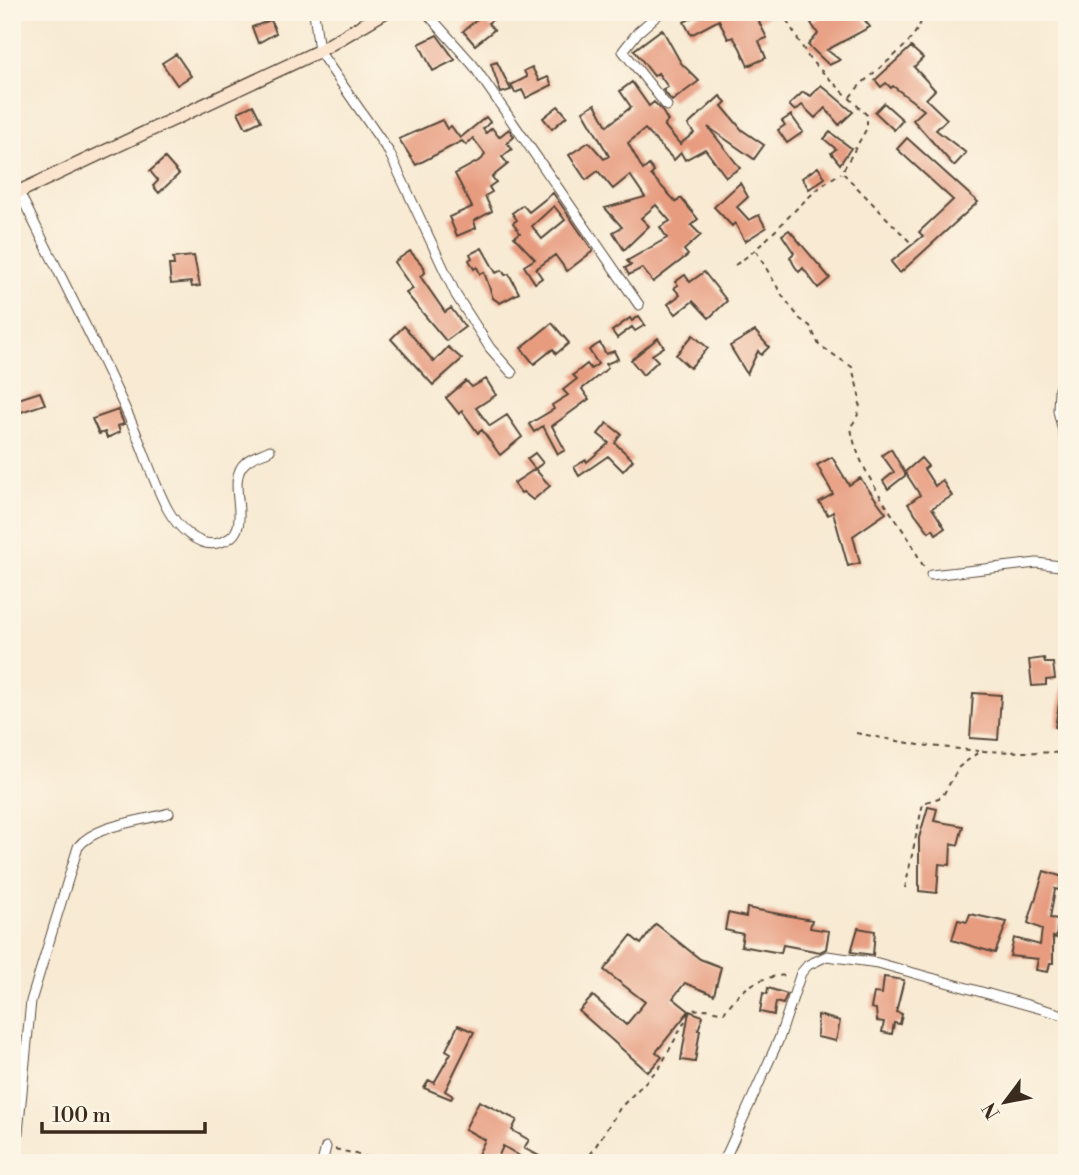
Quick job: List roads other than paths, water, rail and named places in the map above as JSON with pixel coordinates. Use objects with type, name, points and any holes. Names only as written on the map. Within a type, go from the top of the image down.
[{"type":"street","points":[[314,12],[319,51],[389,152],[456,295],[490,348],[512,373]]},
{"type":"street","points":[[270,450],[247,461],[241,468],[237,479],[241,515],[238,529],[230,538],[217,544],[202,544],[186,531],[169,511],[133,426],[15,191],[319,51],[385,12]]},
{"type":"street","points":[[426,12],[473,65],[639,305]]},
{"type":"street","points":[[661,12],[638,32],[623,51],[667,106]]},
{"type":"street","points":[[1067,381],[1059,389],[1058,411],[1067,447]]},
{"type":"street","points":[[931,575],[1037,563],[1067,567]]},
{"type":"street","points":[[15,1163],[30,1001],[78,847],[83,841],[101,832],[169,813]]},
{"type":"street","points":[[723,1163],[761,1082],[796,993],[801,973],[808,965],[827,956],[878,964],[1067,1016]]},
{"type":"street","points":[[322,1163],[326,1147]]}]
